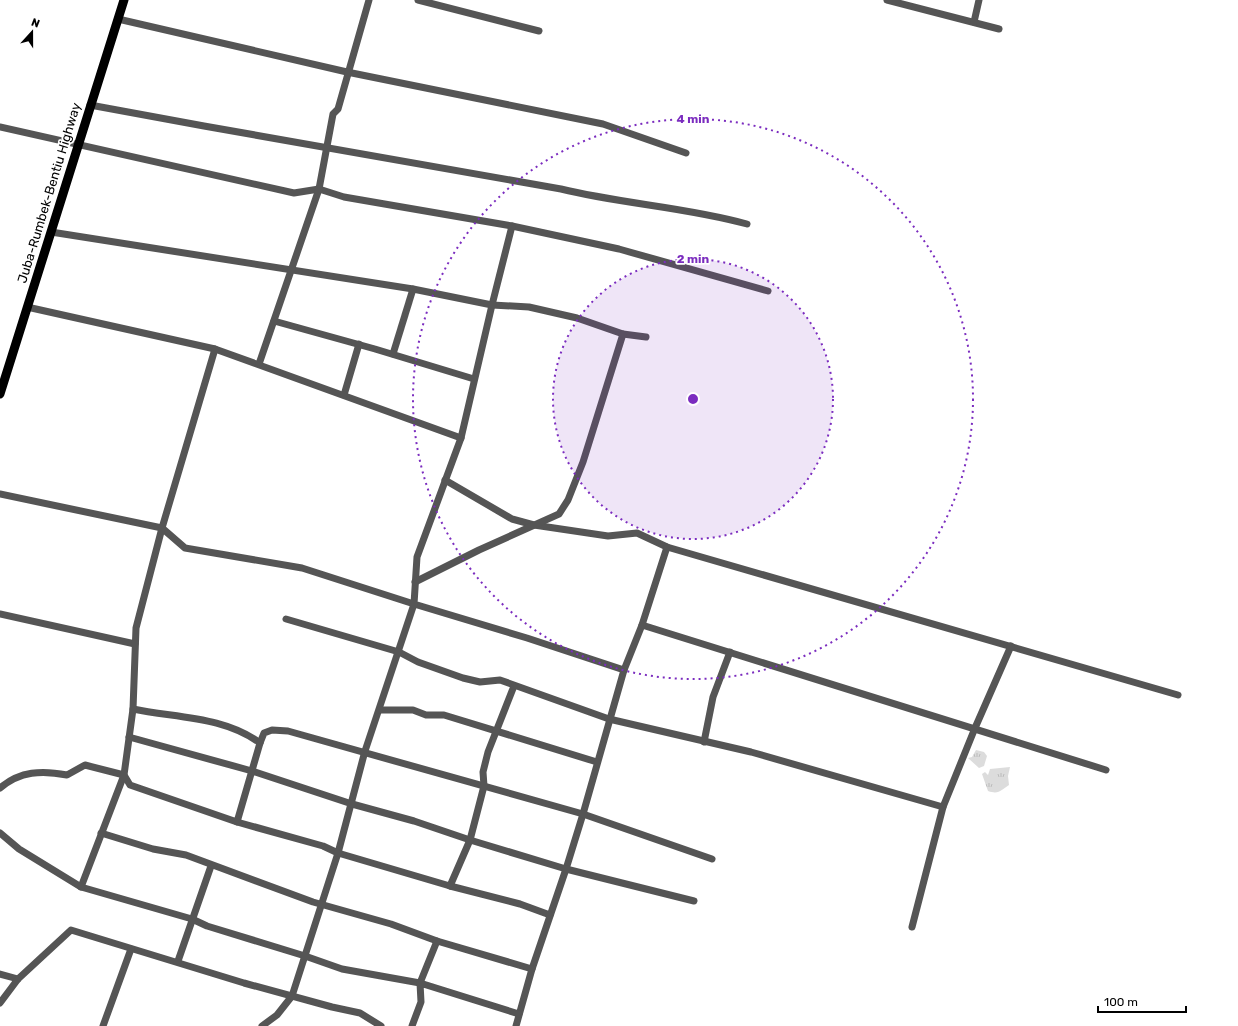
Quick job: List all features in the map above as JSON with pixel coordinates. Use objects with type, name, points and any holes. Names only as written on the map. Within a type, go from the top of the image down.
[{"type":"main road","name":"Juba-Rumbek-Bentiu Highway","points":[[0,394],[3,372],[27,307],[124,0]]},
{"type":"street","points":[[259,364],[319,189],[333,114],[338,109],[347,72],[369,0]]},
{"type":"street","points":[[418,0],[539,31]]},
{"type":"street","points":[[886,0],[999,29]]},
{"type":"street","points":[[974,22],[979,0]]},
{"type":"street","points":[[118,19],[347,72],[603,124],[686,153]]},
{"type":"street","points":[[90,105],[561,189],[598,198],[717,216],[747,224]]},
{"type":"street","points":[[0,127],[78,143],[294,193],[319,189],[344,197],[512,226],[619,249],[768,291]]},
{"type":"street","points":[[262,1026],[277,1016],[292,996],[320,904],[338,853],[365,751],[380,710],[414,604],[417,557],[461,438],[512,226]]},
{"type":"street","points":[[51,232],[413,289],[492,305],[528,307],[576,318],[623,334],[646,337]]},
{"type":"street","points":[[393,354],[413,289]]},
{"type":"street","points":[[27,307],[216,349],[461,438]]},
{"type":"street","points":[[274,321],[359,344],[474,379]]},
{"type":"street","points":[[415,582],[558,514],[568,500],[583,462],[623,334]]},
{"type":"street","points":[[344,395],[359,344]]},
{"type":"street","points":[[81,887],[124,775],[133,710],[136,628],[162,528],[216,349]]},
{"type":"street","points":[[445,480],[512,519],[534,525],[608,536],[637,534],[667,547],[1178,694]]},
{"type":"street","points":[[0,494],[162,528],[184,548],[302,568],[624,670]]},
{"type":"street","points":[[516,1026],[532,969],[584,814],[597,762],[624,670],[642,625],[667,547]]},
{"type":"street","points":[[0,614],[135,644]]},
{"type":"street","points":[[286,619],[399,652],[418,662],[463,678],[480,682],[500,680],[609,719],[751,752],[943,807]]},
{"type":"street","points":[[642,625],[1106,770]]},
{"type":"street","points":[[912,926],[943,807],[974,728],[1011,646]]},
{"type":"street","points":[[704,742],[713,697],[730,652]]},
{"type":"street","points":[[450,886],[470,840],[484,786],[483,772],[488,752],[514,686]]},
{"type":"street","points":[[133,710],[218,723],[248,735],[260,743]]},
{"type":"street","points":[[380,710],[413,710],[426,715],[444,715],[495,732],[597,762]]},
{"type":"street","points":[[237,822],[264,734],[272,730],[288,731],[365,751],[584,814],[712,859]]},
{"type":"street","points":[[129,737],[252,771],[352,804],[414,821],[470,840],[566,869],[694,902]]},
{"type":"street","points":[[0,788],[9,780],[28,772],[52,772],[67,775],[85,765],[124,775],[130,785],[237,822],[323,846],[338,853],[450,886],[520,904],[550,915]]},
{"type":"street","points":[[0,833],[19,849],[81,887],[192,920],[342,969],[420,983],[519,1014]]},
{"type":"street","points":[[101,833],[153,849],[186,855],[211,866],[320,904],[392,924],[437,941],[532,969]]},
{"type":"street","points":[[178,961],[211,866]]},
{"type":"street","points":[[0,1003],[18,979],[71,930],[332,1008],[360,1013],[381,1026]]},
{"type":"street","points":[[412,1026],[421,1002],[420,983],[437,941]]},
{"type":"street","points":[[104,1026],[131,949]]},
{"type":"street","points":[[0,974],[18,979]]},
{"type":"green space","points":[[976,750],[984,752],[987,756],[984,766],[979,768],[968,758],[972,757]]},
{"type":"green space","points":[[1010,767],[1008,776],[1009,785],[997,792],[988,791],[982,774],[985,772],[988,775],[990,769]]}]
